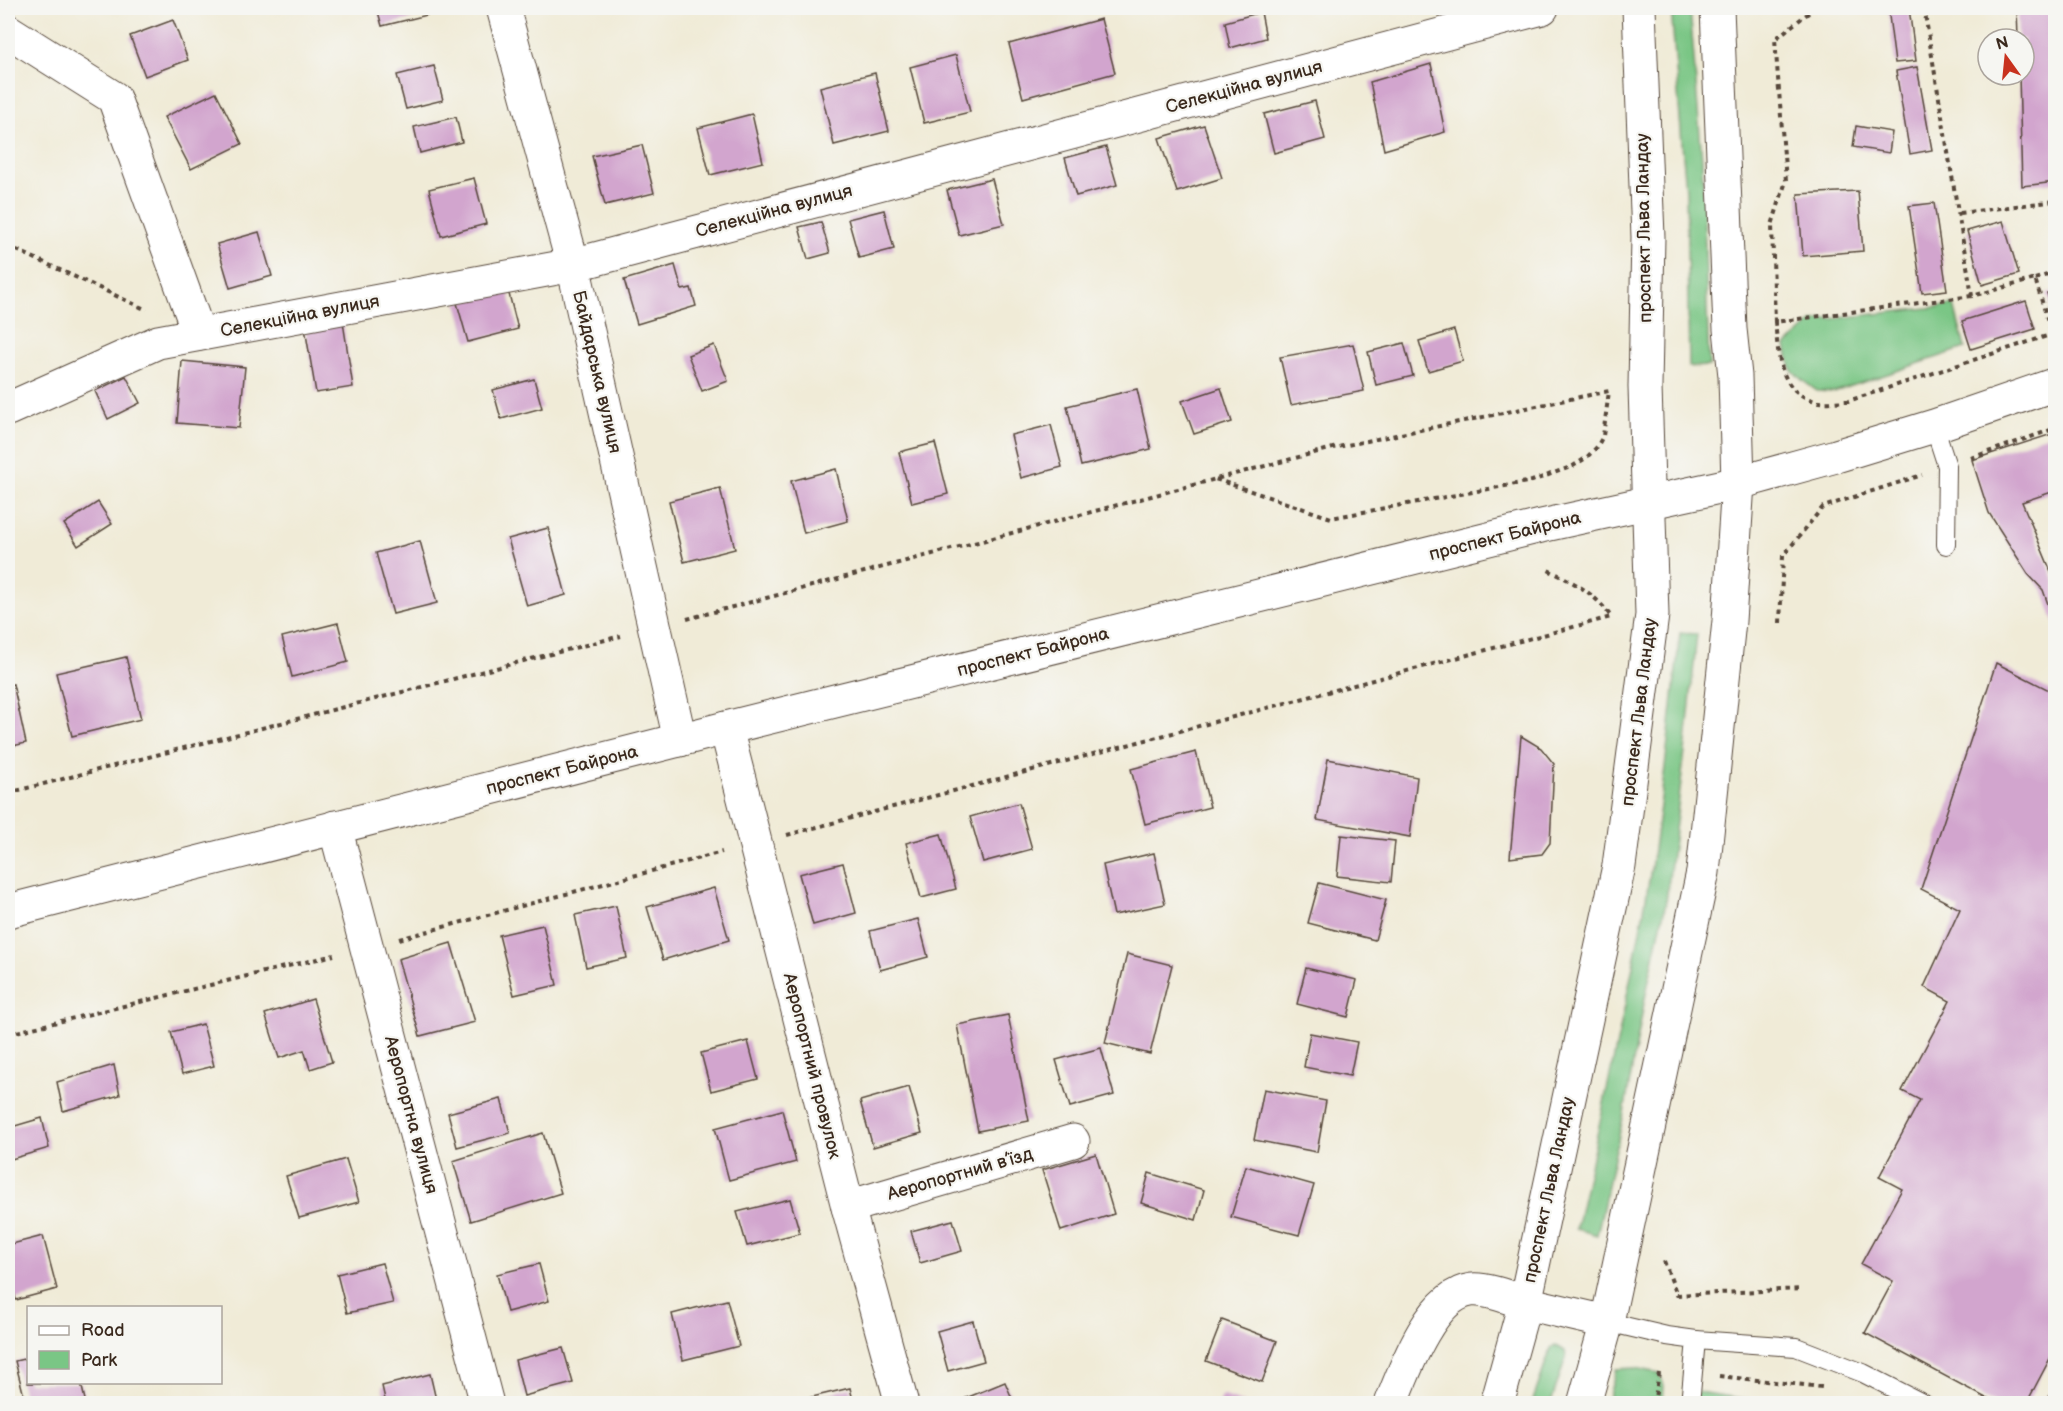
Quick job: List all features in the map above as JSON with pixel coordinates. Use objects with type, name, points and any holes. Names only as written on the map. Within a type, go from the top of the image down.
[{"type":"main road","name":"Байдарська вулиця","points":[[503,8],[573,265],[680,740]]},
{"type":"main road","name":"Селекційна вулиця","points":[[8,409],[158,342],[573,265],[1542,8]]},
{"type":"main road","name":"проспект Льва Ландау","points":[[1497,1404],[1525,1303],[1619,866],[1652,615],[1644,387],[1648,237],[1639,8]]},
{"type":"main road","points":[[1584,1404],[1606,1322],[1704,872],[1729,621],[1738,483],[1717,8]]},
{"type":"main road","points":[[8,31],[114,98],[200,334]]},
{"type":"main road","name":"проспект Байрона","points":[[8,911],[726,728],[1541,526],[1738,483],[1934,426],[2055,384]]},
{"type":"main road","name":"Аеропортний провулок","points":[[726,728],[848,1207],[902,1404]]},
{"type":"main road","name":"Аеропортна вулиця","points":[[335,827],[487,1404]]},
{"type":"main road","name":"Аеропортний в’їзд","points":[[848,1207],[1072,1141]]},
{"type":"main road","points":[[1391,1404],[1413,1348],[1448,1301],[1458,1293],[1472,1290],[1606,1322]]},
{"type":"lane","points":[[1934,426],[1947,466],[1946,545]]},
{"type":"lane","points":[[1606,1322],[1696,1340],[1796,1347],[1863,1373],[1924,1404]]},
{"type":"lane","points":[[1690,1404],[1696,1340]]},
{"type":"path","points":[[1815,8],[1775,39],[1786,181],[1772,225],[1775,322],[1782,371],[1793,390],[1816,402],[1848,401],[2054,334],[2035,279]]},
{"type":"path","points":[[1924,8],[1960,213],[1972,296]]},
{"type":"path","points":[[1960,213],[2055,201]]},
{"type":"path","points":[[8,246],[200,334]]},
{"type":"path","points":[[1775,322],[1972,296],[2055,272]]},
{"type":"path","points":[[8,793],[655,627],[1215,479],[1333,448],[1609,391],[1603,436],[1597,447],[1573,466],[1532,481],[1331,518],[1215,479]]},
{"type":"path","points":[[1780,623],[1783,556],[1823,507],[2055,428]]},
{"type":"path","points":[[8,1034],[367,947],[1611,618],[1594,596],[1573,582],[1548,570]]},
{"type":"path","points":[[1664,1261],[1677,1295],[1802,1289]]},
{"type":"path","points":[[1654,1404],[1659,1374]]},
{"type":"path","points":[[1711,1375],[1829,1388]]},
{"type":"green space","points":[[1671,8],[1690,8],[1702,160],[1709,366],[1689,367],[1686,192]]},
{"type":"green space","points":[[1954,305],[1965,348],[1834,392],[1817,391],[1791,369],[1786,346],[1813,321]]},
{"type":"green space","points":[[1680,633],[1697,634],[1666,902],[1597,1235],[1576,1229],[1621,1026],[1651,870]]},
{"type":"green space","points":[[1555,1345],[1565,1351],[1566,1357],[1551,1403],[1532,1403],[1551,1348]]},
{"type":"green space","points":[[1635,1368],[1659,1373],[1664,1386],[1663,1403],[1607,1403],[1616,1369]]},
{"type":"green space","points":[[1691,1391],[1772,1403],[1690,1404]]},
{"type":"building","points":[[377,8],[425,8],[427,15],[382,26]]},
{"type":"building","points":[[1888,8],[1909,8],[1916,61],[1895,63]]},
{"type":"building","points":[[2017,8],[2055,8],[2055,182],[2022,186],[2019,87],[2036,87],[2036,27],[2018,27]]},
{"type":"building","points":[[1261,12],[1266,38],[1230,48],[1225,22]]},
{"type":"building","points":[[1101,19],[1115,73],[1023,98],[1009,44]]},
{"type":"building","points":[[173,20],[188,60],[145,76],[130,36]]},
{"type":"building","points":[[956,55],[970,112],[924,123],[910,67]]},
{"type":"building","points":[[1431,64],[1445,132],[1384,150],[1370,82]]},
{"type":"building","points":[[434,66],[443,100],[406,109],[397,75]]},
{"type":"building","points":[[1917,67],[1932,150],[1910,154],[1896,71]]},
{"type":"building","points":[[875,73],[889,131],[834,145],[820,87]]},
{"type":"building","points":[[216,92],[242,144],[191,169],[164,117]]},
{"type":"building","points":[[1315,101],[1325,139],[1274,153],[1264,114]]},
{"type":"building","points":[[752,114],[763,162],[710,175],[698,128]]},
{"type":"building","points":[[456,117],[462,142],[420,153],[414,127]]},
{"type":"building","points":[[1204,125],[1222,178],[1177,192],[1159,138]]},
{"type":"building","points":[[1856,126],[1892,132],[1889,153],[1853,147]]},
{"type":"building","points":[[642,145],[654,193],[605,205],[592,156]]},
{"type":"building","points":[[1106,147],[1117,185],[1076,196],[1065,158]]},
{"type":"building","points":[[474,178],[486,224],[441,236],[429,189]]},
{"type":"building","points":[[992,179],[1004,224],[959,235],[947,190]]},
{"type":"building","points":[[1858,191],[1863,251],[1803,256],[1798,194]]},
{"type":"building","points":[[1934,203],[1947,290],[1922,293],[1909,206]]},
{"type":"building","points":[[884,210],[894,249],[859,258],[848,219]]},
{"type":"building","points":[[2003,221],[2019,274],[1982,285],[1967,231]]},
{"type":"building","points":[[821,222],[830,253],[808,259],[799,227]]},
{"type":"building","points":[[259,232],[272,276],[230,288],[217,244]]},
{"type":"building","points":[[675,265],[682,290],[691,288],[696,306],[637,324],[624,280]]},
{"type":"building","points":[[508,290],[518,329],[468,342],[457,303]]},
{"type":"building","points":[[2055,291],[2055,318],[2047,293]]},
{"type":"building","points":[[2026,301],[2035,329],[1971,349],[1962,321]]},
{"type":"building","points":[[343,322],[353,387],[316,393],[305,328]]},
{"type":"building","points":[[1454,330],[1463,361],[1428,371],[1419,341]]},
{"type":"building","points":[[1404,343],[1413,376],[1376,385],[1368,352]]},
{"type":"building","points":[[1353,344],[1364,391],[1291,405],[1280,357]]},
{"type":"building","points":[[714,345],[728,381],[702,391],[688,355]]},
{"type":"building","points":[[182,361],[245,367],[239,428],[177,423]]},
{"type":"building","points":[[126,376],[140,403],[108,419],[95,391]]},
{"type":"building","points":[[534,379],[542,408],[501,419],[493,390]]},
{"type":"building","points":[[1221,388],[1232,422],[1194,434],[1182,401]]},
{"type":"building","points":[[1137,389],[1151,449],[1081,466],[1067,406]]},
{"type":"building","points":[[1051,425],[1062,467],[1021,478],[1011,435]]},
{"type":"building","points":[[2055,433],[2055,491],[2022,502],[2055,581],[2055,624],[2043,590],[2028,574],[1989,513],[1972,460]]},
{"type":"building","points":[[935,443],[948,494],[912,503],[899,452]]},
{"type":"building","points":[[836,469],[848,521],[804,533],[791,481]]},
{"type":"building","points":[[720,488],[735,549],[684,562],[669,501]]},
{"type":"building","points":[[98,502],[112,524],[78,546],[64,524]]},
{"type":"building","points":[[548,528],[566,595],[527,606],[508,539]]},
{"type":"building","points":[[420,541],[437,603],[393,614],[376,553]]},
{"type":"building","points":[[338,623],[348,662],[292,677],[282,637]]},
{"type":"building","points":[[126,657],[141,719],[72,736],[56,673]]},
{"type":"building","points":[[1996,663],[2055,693],[2055,1349],[2026,1404],[1997,1404],[1865,1333],[1893,1281],[1861,1264],[1902,1189],[1879,1177],[1920,1100],[1902,1091],[1950,1001],[1924,987],[1960,909],[1921,889]]},
{"type":"building","points":[[13,684],[26,743],[8,747],[8,685]]},
{"type":"building","points":[[1521,736],[1541,748],[1554,764],[1550,843],[1542,854],[1510,858]]},
{"type":"building","points":[[1196,752],[1210,807],[1145,824],[1131,769]]},
{"type":"building","points":[[1328,759],[1417,777],[1410,837],[1317,820]]},
{"type":"building","points":[[1019,803],[1032,849],[983,862],[970,817]]},
{"type":"building","points":[[941,834],[956,889],[921,898],[906,843]]},
{"type":"building","points":[[1341,835],[1395,841],[1391,882],[1337,876]]},
{"type":"building","points":[[1154,853],[1165,904],[1114,915],[1103,865]]},
{"type":"building","points":[[843,863],[856,913],[813,925],[799,874]]},
{"type":"building","points":[[1319,883],[1386,900],[1375,940],[1308,923]]},
{"type":"building","points":[[714,888],[729,940],[663,960],[647,907]]},
{"type":"building","points":[[616,906],[627,958],[586,967],[575,915]]},
{"type":"building","points":[[918,919],[928,957],[880,970],[870,931]]},
{"type":"building","points":[[543,925],[557,985],[514,995],[499,935]]},
{"type":"building","points":[[451,943],[475,1022],[420,1036],[398,959]]},
{"type":"building","points":[[1127,954],[1172,965],[1150,1054],[1105,1043]]},
{"type":"building","points":[[1306,968],[1357,980],[1348,1017],[1297,1004]]},
{"type":"building","points":[[313,999],[332,1062],[310,1069],[304,1050],[279,1058],[265,1014]]},
{"type":"building","points":[[1008,1015],[1029,1121],[978,1131],[957,1025]]},
{"type":"building","points":[[203,1024],[214,1066],[182,1074],[171,1032]]},
{"type":"building","points":[[1310,1033],[1357,1042],[1350,1076],[1304,1067]]},
{"type":"building","points":[[748,1041],[758,1079],[711,1091],[701,1053]]},
{"type":"building","points":[[1101,1048],[1114,1095],[1070,1107],[1056,1060]]},
{"type":"building","points":[[114,1065],[120,1095],[63,1111],[57,1082]]},
{"type":"building","points":[[909,1087],[922,1133],[873,1147],[860,1101]]},
{"type":"building","points":[[1264,1089],[1326,1101],[1317,1152],[1254,1140]]},
{"type":"building","points":[[501,1099],[510,1133],[457,1147],[448,1113]]},
{"type":"building","points":[[782,1110],[796,1162],[729,1180],[715,1128]]},
{"type":"building","points":[[42,1118],[49,1148],[8,1160],[8,1128]]},
{"type":"building","points":[[543,1133],[561,1193],[471,1221],[453,1161]]},
{"type":"building","points":[[1096,1154],[1114,1214],[1061,1231],[1042,1170]]},
{"type":"building","points":[[346,1159],[359,1202],[299,1218],[286,1176]]},
{"type":"building","points":[[1246,1166],[1314,1185],[1299,1235],[1231,1217]]},
{"type":"building","points":[[1149,1173],[1204,1190],[1196,1220],[1141,1203]]},
{"type":"building","points":[[790,1199],[800,1233],[747,1246],[737,1212]]},
{"type":"building","points":[[953,1220],[962,1251],[920,1263],[911,1231]]},
{"type":"building","points":[[43,1236],[57,1289],[16,1300],[8,1268],[8,1245]]},
{"type":"building","points":[[382,1263],[393,1303],[347,1313],[337,1274]]},
{"type":"building","points":[[539,1264],[549,1301],[507,1312],[497,1274]]},
{"type":"building","points":[[727,1300],[739,1346],[683,1360],[672,1314]]},
{"type":"building","points":[[1222,1320],[1277,1341],[1262,1382],[1206,1361]]},
{"type":"building","points":[[973,1321],[984,1361],[948,1371],[937,1331]]},
{"type":"building","points":[[563,1348],[573,1383],[524,1396],[515,1360]]},
{"type":"building","points":[[27,1358],[27,1384],[81,1384],[86,1404],[26,1404],[15,1361]]},
{"type":"building","points":[[430,1374],[437,1404],[386,1404],[382,1386]]},
{"type":"building","points":[[1005,1382],[1014,1403],[954,1403]]},
{"type":"building","points":[[850,1388],[854,1404],[787,1404],[787,1403]]},
{"type":"building","points":[[1222,1395],[1244,1403],[1244,1404],[1219,1404]]}]
